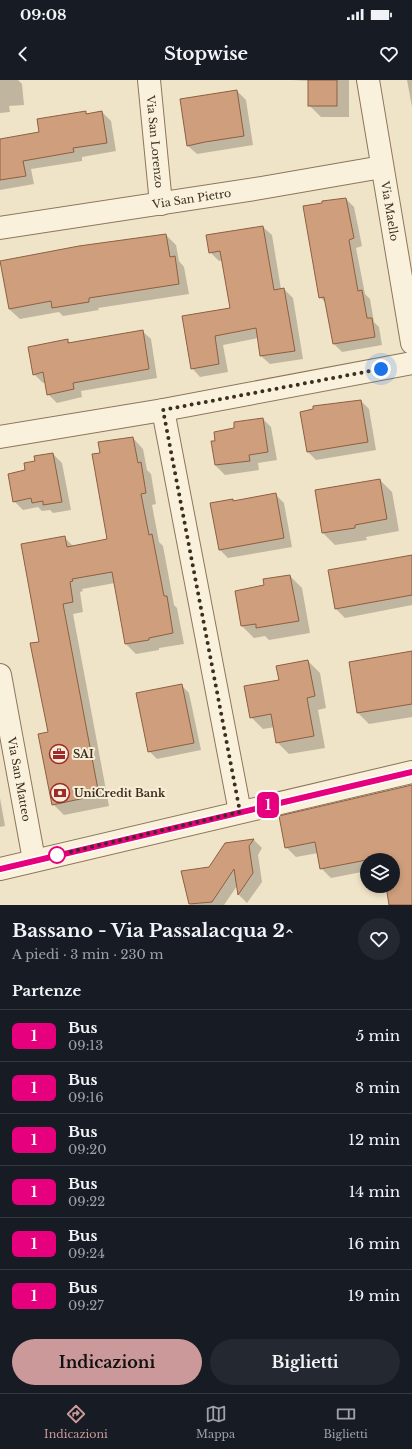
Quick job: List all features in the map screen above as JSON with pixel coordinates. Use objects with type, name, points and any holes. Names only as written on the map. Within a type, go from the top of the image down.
[{"type":"street","name":"Via San Lorenzo","points":[[149,80],[162,204]]},
{"type":"street","name":"Via Maello","points":[[368,80],[412,343]]},
{"type":"street","name":"Via San Pietro","points":[[0,228],[162,204],[382,167]]},
{"type":"street","points":[[0,437],[163,410],[412,363]]},
{"type":"street","points":[[163,410],[240,812]]},
{"type":"street","name":"Via San Matteo","points":[[0,675],[34,860]]},
{"type":"street","points":[[0,869],[412,772]]},
{"type":"building","points":[[308,80],[337,80],[337,106],[308,106]]},
{"type":"building","points":[[237,90],[244,136],[187,146],[180,99]]},
{"type":"building","points":[[86,111],[86,114],[102,111],[107,143],[73,148],[74,152],[23,161],[26,176],[0,180],[0,139],[39,132],[37,119]]},
{"type":"building","points":[[346,198],[354,238],[349,240],[358,291],[362,290],[367,318],[372,318],[375,337],[333,344],[324,297],[319,298],[303,206],[322,203],[322,201]]},
{"type":"building","points":[[263,226],[274,290],[284,288],[295,351],[260,356],[256,328],[215,336],[219,364],[191,369],[182,316],[230,308],[220,251],[209,253],[206,235]]},
{"type":"building","points":[[166,234],[170,257],[175,256],[179,284],[89,298],[89,302],[52,308],[51,301],[9,309],[0,261],[79,246]]},
{"type":"building","points":[[143,330],[149,369],[73,383],[74,389],[47,395],[43,372],[33,375],[28,347],[68,339],[68,343]]},
{"type":"building","points":[[361,400],[368,442],[307,452],[300,412],[313,409],[313,406]]},
{"type":"building","points":[[263,418],[268,452],[249,455],[250,461],[215,465],[211,441],[215,441],[214,432],[234,428],[234,422]]},
{"type":"building","points":[[133,437],[138,463],[141,462],[146,493],[141,494],[149,535],[152,534],[164,596],[167,596],[173,633],[149,638],[149,640],[125,644],[112,572],[72,579],[73,581],[70,582],[73,602],[63,604],[99,795],[52,805],[38,734],[48,732],[30,643],[39,642],[21,544],[65,536],[67,547],[107,539],[92,454],[100,453],[98,442]]},
{"type":"building","points":[[53,453],[62,502],[43,505],[43,501],[32,503],[31,498],[13,502],[8,474],[25,470],[24,463],[35,461],[34,456]]},
{"type":"building","points":[[380,479],[387,519],[355,525],[355,528],[322,533],[315,490]]},
{"type":"building","points":[[276,493],[284,538],[219,550],[210,503],[233,499],[233,501]]},
{"type":"building","points":[[412,555],[412,595],[335,609],[328,570]]},
{"type":"building","points":[[290,575],[299,621],[256,628],[256,624],[241,626],[235,591],[264,585],[263,579]]},
{"type":"building","points":[[412,651],[412,704],[357,713],[349,662]]},
{"type":"building","points":[[308,660],[315,696],[307,698],[314,736],[276,743],[271,714],[250,718],[244,686],[279,680],[276,666]]},
{"type":"building","points":[[182,684],[194,743],[148,752],[136,693]]},
{"type":"building","points":[[412,785],[412,905],[389,905],[387,893],[400,893],[400,853],[360,853],[360,861],[320,869],[315,842],[285,848],[279,816]]},
{"type":"building","points":[[254,839],[249,846],[253,873],[238,895],[234,869],[212,902],[189,904],[181,871],[209,867],[225,843]]},
{"type":"bus line","name":"1","points":[[0,869],[412,772]]},
{"type":"place","name":"SAI","points":[[59,754]]},
{"type":"place","name":"UniCredit Bank","points":[[60,793]]},
{"type":"route","points":[[57,855],[240,812],[163,410],[381,369]]}]
